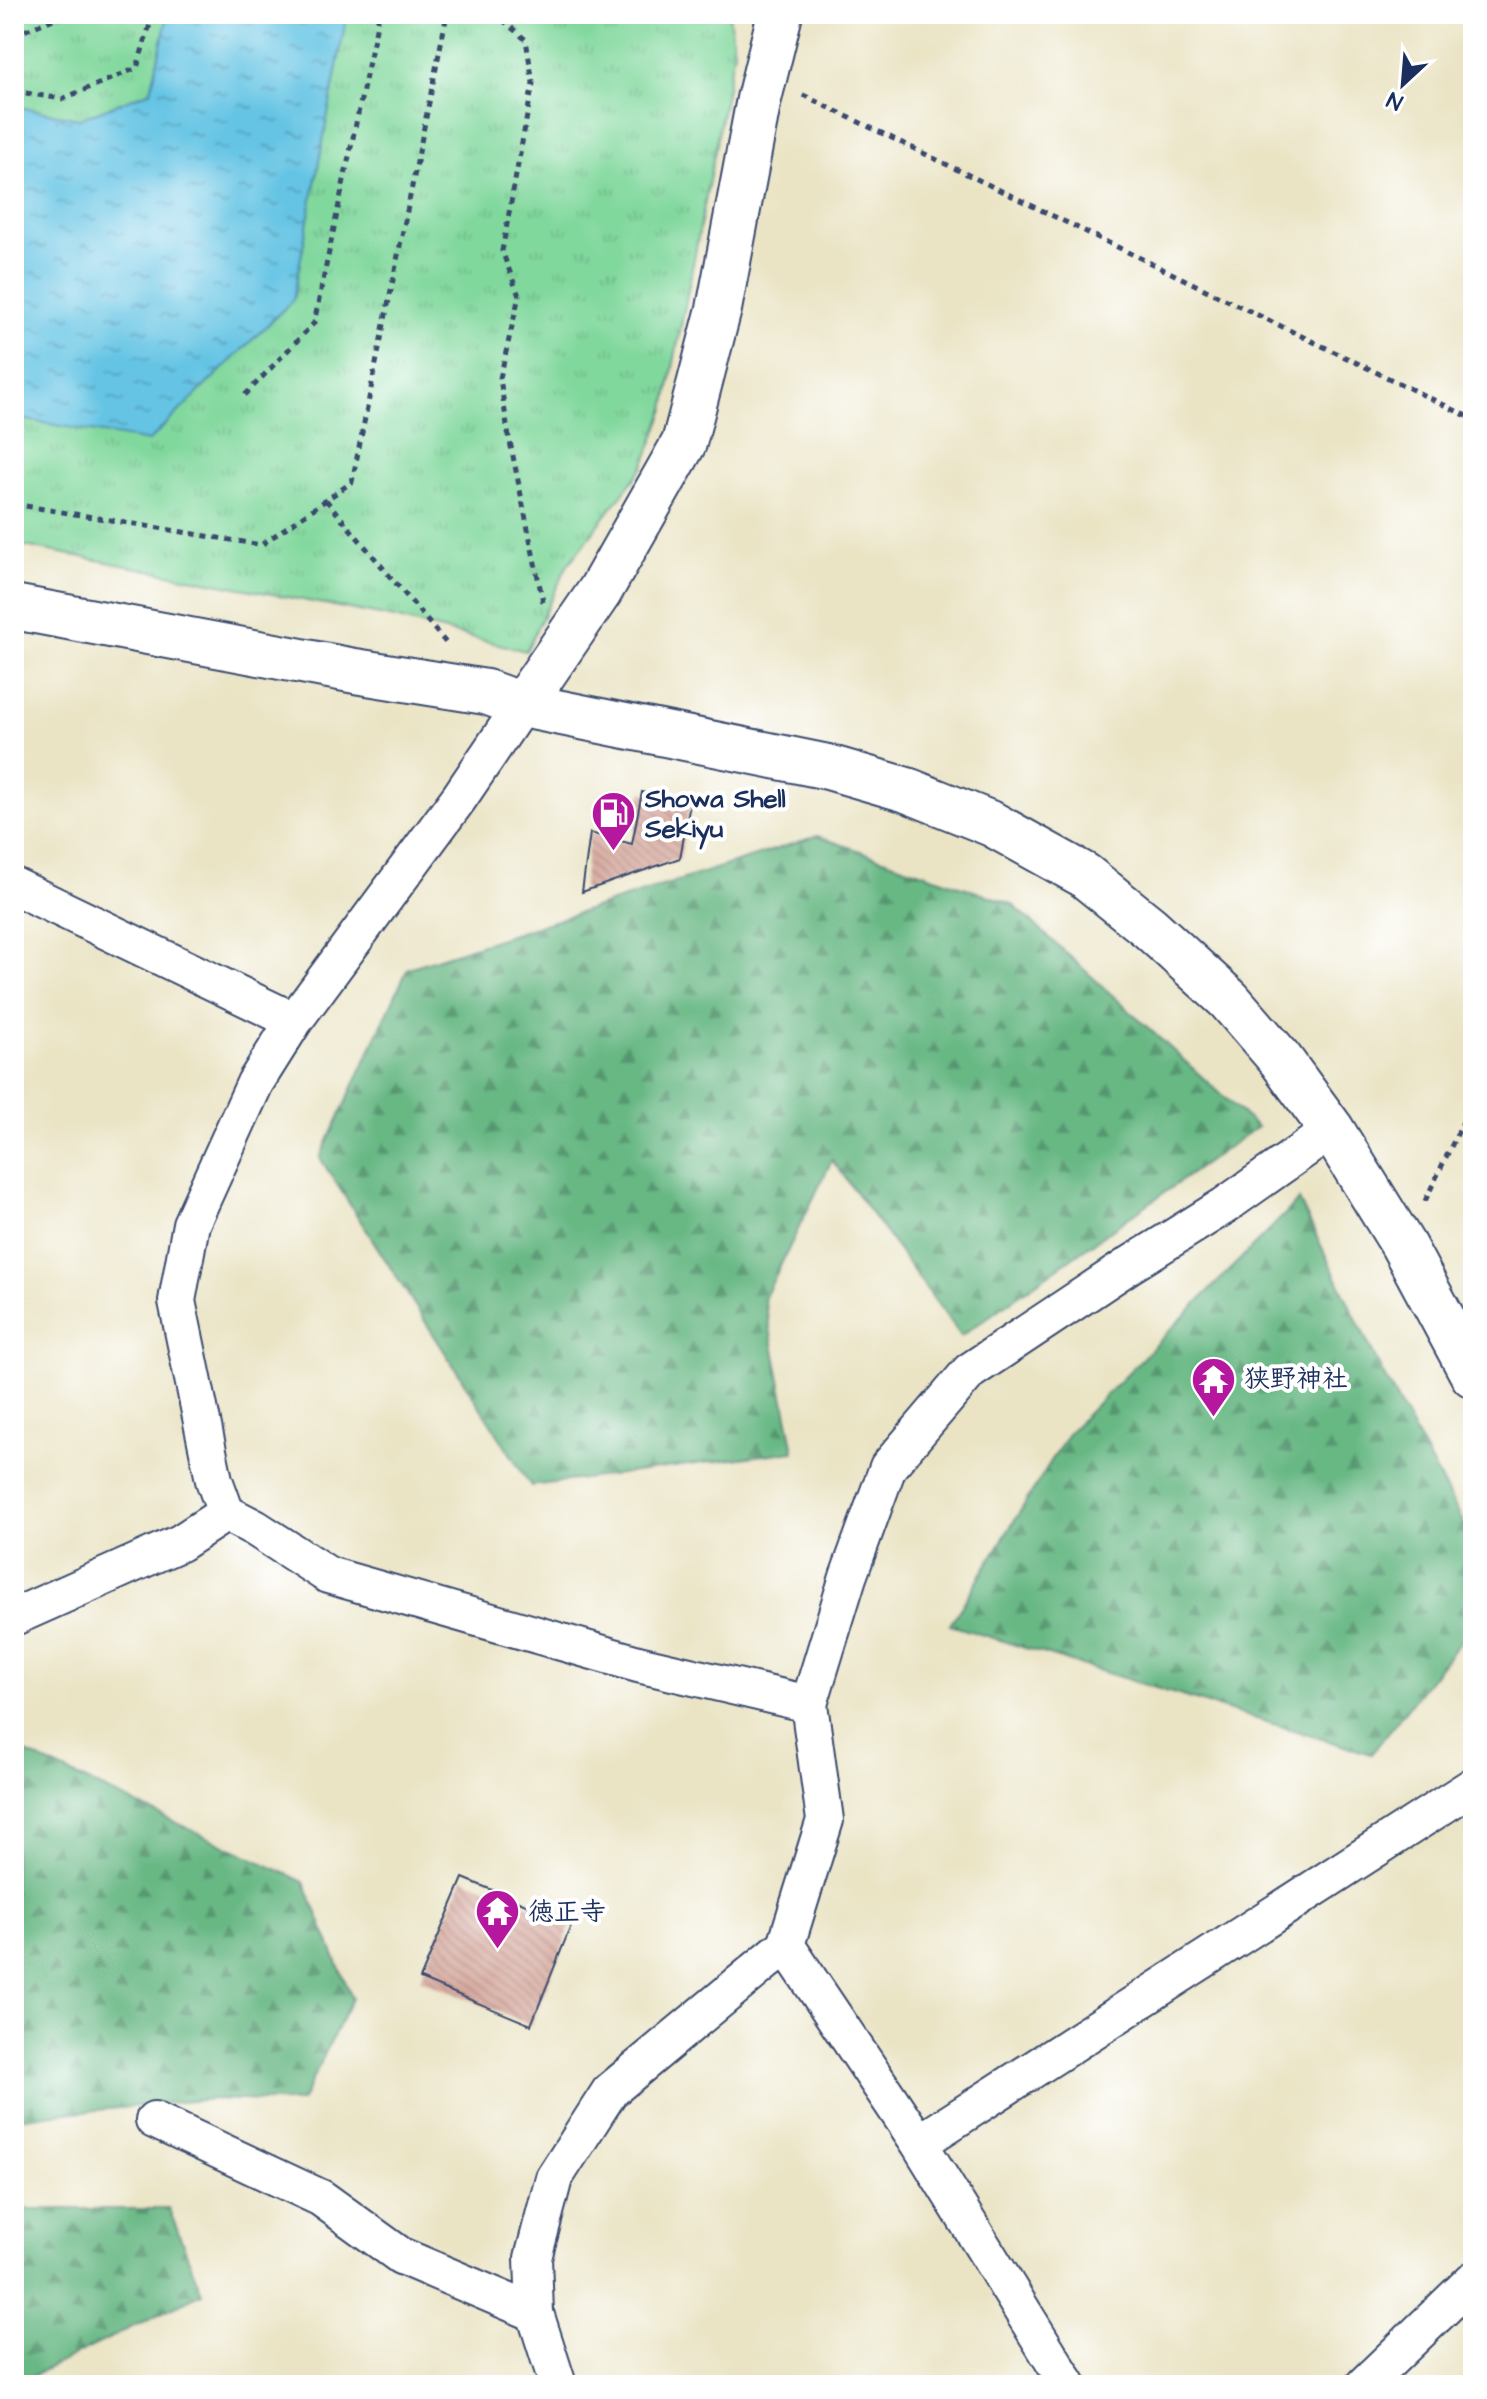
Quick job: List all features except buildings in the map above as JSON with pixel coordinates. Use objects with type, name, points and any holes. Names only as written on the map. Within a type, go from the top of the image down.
[{"type":"street","points":[[780,14],[759,99],[719,309],[684,443],[600,591],[459,798],[294,1021],[255,1083],[191,1224],[177,1301],[214,1480],[226,1513],[328,1575],[638,1664],[809,1704]]},
{"type":"street","points":[[14,607],[355,671],[486,692],[522,705],[828,767],[907,790],[992,824],[1084,875],[1150,928],[1229,1000],[1280,1059],[1332,1130],[1403,1245],[1473,1375]]},
{"type":"street","points":[[14,886],[294,1021]]},
{"type":"street","points":[[558,2385],[535,2313],[533,2258],[554,2178],[610,2091],[786,1945],[825,1820],[809,1704],[848,1577],[888,1467],[970,1371],[1224,1206],[1332,1130]]},
{"type":"street","points":[[14,1617],[180,1543],[226,1513]]},
{"type":"street","points":[[919,2143],[1473,1786]]},
{"type":"street","points":[[786,1945],[919,2143],[1067,2384]]},
{"type":"street","points":[[154,2120],[321,2198],[401,2256],[535,2313]]},
{"type":"street","points":[[1364,2385],[1473,2280]]},
{"type":"path","points":[[14,35],[66,14]]},
{"type":"path","points":[[14,91],[62,99],[137,68],[153,14]]},
{"type":"path","points":[[245,395],[314,323],[379,14]]},
{"type":"path","points":[[14,504],[261,545],[352,482],[447,14]]},
{"type":"path","points":[[492,14],[526,40],[533,83],[502,251],[519,296],[500,378],[554,658]]},
{"type":"path","points":[[759,99],[797,92],[1473,419]]},
{"type":"path","points":[[326,500],[446,644]]},
{"type":"path","points":[[1403,1245],[1473,1101]]},
{"type":"green space","points":[[14,14],[729,14],[734,51],[665,409],[643,467],[567,566],[526,651],[390,617],[14,544]]},
{"type":"green space","points":[[817,836],[1012,904],[1257,1127],[961,1336],[832,1160],[764,1299],[794,1451],[531,1486],[320,1158],[408,968]]},
{"type":"green space","points":[[1299,1200],[1382,1372],[1473,1540],[1473,1625],[1371,1754],[950,1625],[1069,1432]]},
{"type":"green space","points":[[22,1751],[304,1882],[352,1998],[301,2102],[213,2099],[14,2118],[14,1755]]},
{"type":"green space","points":[[14,2209],[169,2209],[202,2293],[14,2385]]},
{"type":"water","points":[[168,14],[347,14],[293,300],[149,441],[14,418],[14,106],[79,119],[151,91]]},
{"type":"place","name":"Showa Shell Sekiyu","points":[[614,853]]},
{"type":"place","name":"狭野神社","points":[[1213,1418]]},
{"type":"place","name":"徳正寺","points":[[497,1951]]}]
